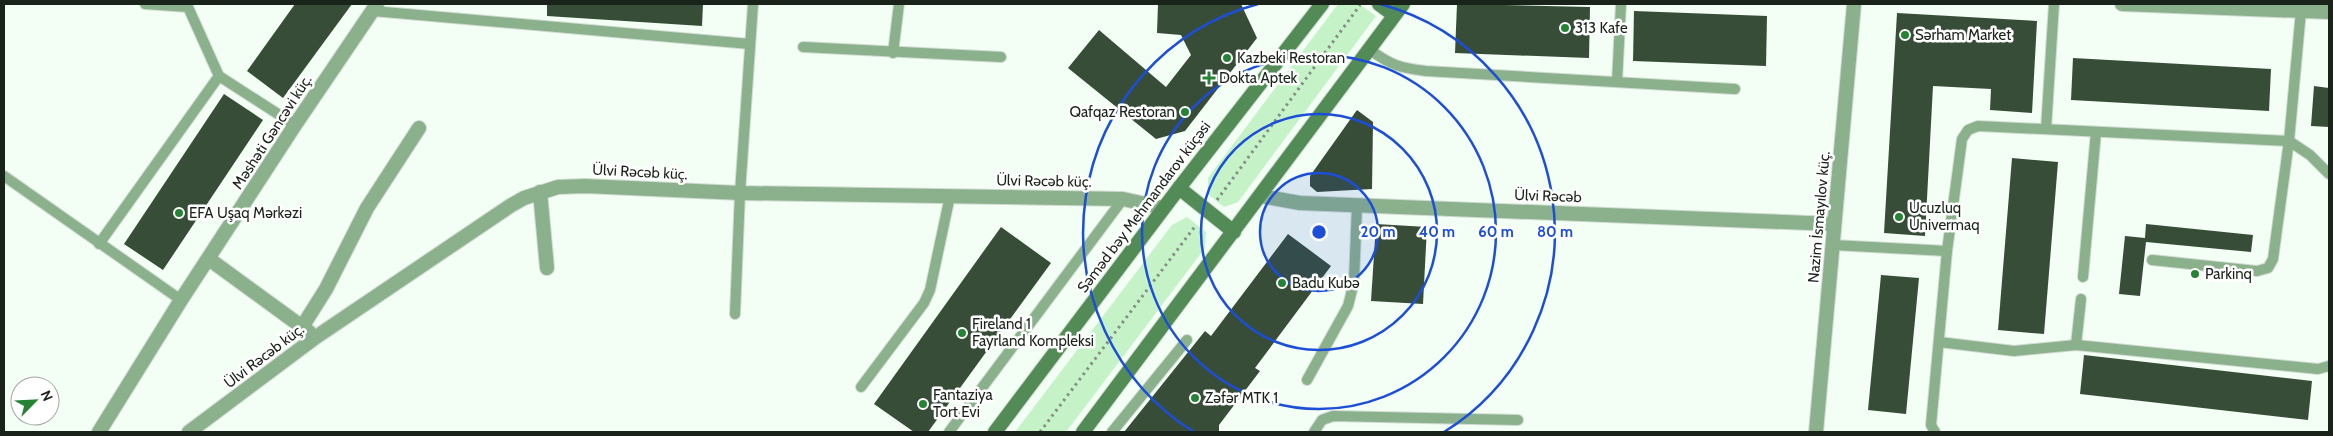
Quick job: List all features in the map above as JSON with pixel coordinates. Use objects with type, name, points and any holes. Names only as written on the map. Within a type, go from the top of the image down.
[{"type":"main road","name":"Səməd bəy Mehmandarov küçəsi","points":[[995,432],[1163,208],[1322,4]]},
{"type":"main road","points":[[1379,4],[1394,15]]},
{"type":"main road","points":[[1083,432],[1403,4]]},
{"type":"main road","points":[[1179,188],[1234,232]]},
{"type":"street","name":"Nazim İsmayılov küç.","points":[[1816,432],[1854,4]]},
{"type":"street","points":[[2122,4],[2260,6],[2329,12]]},
{"type":"street","name":"Məshəti Gəncəvi küç.","points":[[99,432],[181,300],[295,125],[375,7]]},
{"type":"street","points":[[302,327],[326,289],[367,208],[419,128]]},
{"type":"street","name":"Ülvi Rəcəb küç.","points":[[189,432],[316,337],[510,206],[540,192],[558,187],[586,186],[740,192],[1123,199],[1163,208]]},
{"type":"street","points":[[540,192],[547,268]]},
{"type":"street","name":"Ülvi Rəcəb","points":[[1261,196],[1300,203],[1834,224]]},
{"type":"street","points":[[209,259],[316,337]]},
{"type":"lane","points":[[145,4],[188,5],[219,76],[295,125]]},
{"type":"lane","points":[[735,314],[740,192],[753,4]]},
{"type":"lane","points":[[893,53],[899,4]]},
{"type":"lane","points":[[1617,82],[1621,4]]},
{"type":"lane","points":[[2046,129],[2054,4]]},
{"type":"lane","points":[[375,7],[750,44]]},
{"type":"lane","points":[[2152,260],[2257,271],[2268,268],[2273,259],[2289,141],[2302,11]]},
{"type":"lane","points":[[802,47],[1001,57]]},
{"type":"lane","points":[[1369,49],[1388,63],[1400,68],[1426,71],[1734,89]]},
{"type":"lane","points":[[99,244],[219,76]]},
{"type":"lane","points":[[1936,432],[1931,425],[1947,251],[1962,139],[1968,130],[1978,126],[2289,141],[2310,155],[2329,174]]},
{"type":"lane","points":[[2083,277],[2096,132]]},
{"type":"lane","points":[[4,176],[181,300]]},
{"type":"lane","points":[[861,387],[924,304],[930,290],[950,196]]},
{"type":"lane","points":[[949,432],[1123,199]]},
{"type":"lane","points":[[1307,380],[1348,306],[1354,282],[1358,205]]},
{"type":"lane","points":[[1833,245],[1947,251]]},
{"type":"lane","points":[[2076,345],[2081,299]]},
{"type":"lane","points":[[1112,432],[1187,340]]},
{"type":"lane","points":[[1939,342],[2014,351],[2076,345],[2318,369],[2329,366]]},
{"type":"lane","points":[[1314,432],[1322,420],[1333,416],[1518,420]]},
{"type":"path","points":[[1216,201],[1360,5]]},
{"type":"path","points":[[1040,432],[1196,225]]},
{"type":"green space","points":[[1338,4],[1359,4],[1376,16],[1238,202],[1224,207],[1208,194],[1208,178]]},
{"type":"green space","points":[[1187,217],[1206,232],[1205,248],[1066,432],[1015,432],[1172,225]]},
{"type":"building","points":[[295,4],[352,4],[283,98],[247,71]]},
{"type":"building","points":[[547,4],[703,4],[702,26],[547,16]]},
{"type":"building","points":[[1158,4],[1241,4],[1257,38],[1185,131],[1156,139],[1068,68],[1099,30],[1166,87],[1191,55],[1181,35],[1157,33]]},
{"type":"building","points":[[1457,4],[1590,7],[1589,58],[1455,53]]},
{"type":"building","points":[[1634,11],[1767,16],[1766,66],[1633,61]]},
{"type":"building","points":[[1897,13],[2037,21],[2032,113],[1990,110],[1991,89],[1933,86],[1925,236],[1884,233]]},
{"type":"building","points":[[2073,58],[2271,69],[2269,111],[2071,100]]},
{"type":"building","points":[[2314,86],[2329,88],[2329,127],[2311,126]]},
{"type":"building","points":[[224,94],[263,120],[163,270],[124,244]]},
{"type":"building","points":[[1357,110],[1373,122],[1372,189],[1317,192],[1310,186],[1310,176]]},
{"type":"building","points":[[2012,158],[2058,162],[2044,334],[1998,330]]},
{"type":"building","points":[[1376,224],[1427,227],[1423,304],[1371,301]]},
{"type":"building","points":[[2146,224],[2253,235],[2251,252],[2146,242],[2140,296],[2119,294],[2125,236],[2145,238]]},
{"type":"building","name":"Fireland 1 Fayrland Kompleksi","points":[[1001,227],[1051,263],[928,432],[914,432],[874,404]]},
{"type":"building","points":[[1288,234],[1331,266],[1255,368],[1260,371],[1219,425],[1219,432],[1124,432],[1205,331],[1211,336]]},
{"type":"building","points":[[1881,275],[1919,278],[1906,414],[1868,410]]},
{"type":"building","points":[[2084,355],[2312,381],[2308,420],[2080,394]]},
{"type":"place","name":"313 Kafe","points":[[1565,28]]},
{"type":"place","name":"Sərham Market","points":[[1905,35]]},
{"type":"place","name":"Kazbeki Restoran","points":[[1227,58]]},
{"type":"place","name":"Dokta Aptek","points":[[1209,78]]},
{"type":"place","name":"Qafqaz Restoran","points":[[1185,112]]},
{"type":"place","name":"EFA Uşaq Mərkəzi","points":[[179,213]]},
{"type":"place","name":"Ucuzluq Univermaq","points":[[1899,217]]},
{"type":"place","name":"Parkinq","points":[[2195,274]]},
{"type":"place","name":"Badu Kubə","points":[[1282,283]]},
{"type":"place","name":"Fireland 1 Fayrland Kompleksi","points":[[962,333]]},
{"type":"place","name":"Zəfər MTK 1","points":[[1195,398]]},
{"type":"place","name":"Fantaziya Tort Evi","points":[[923,404]]}]
